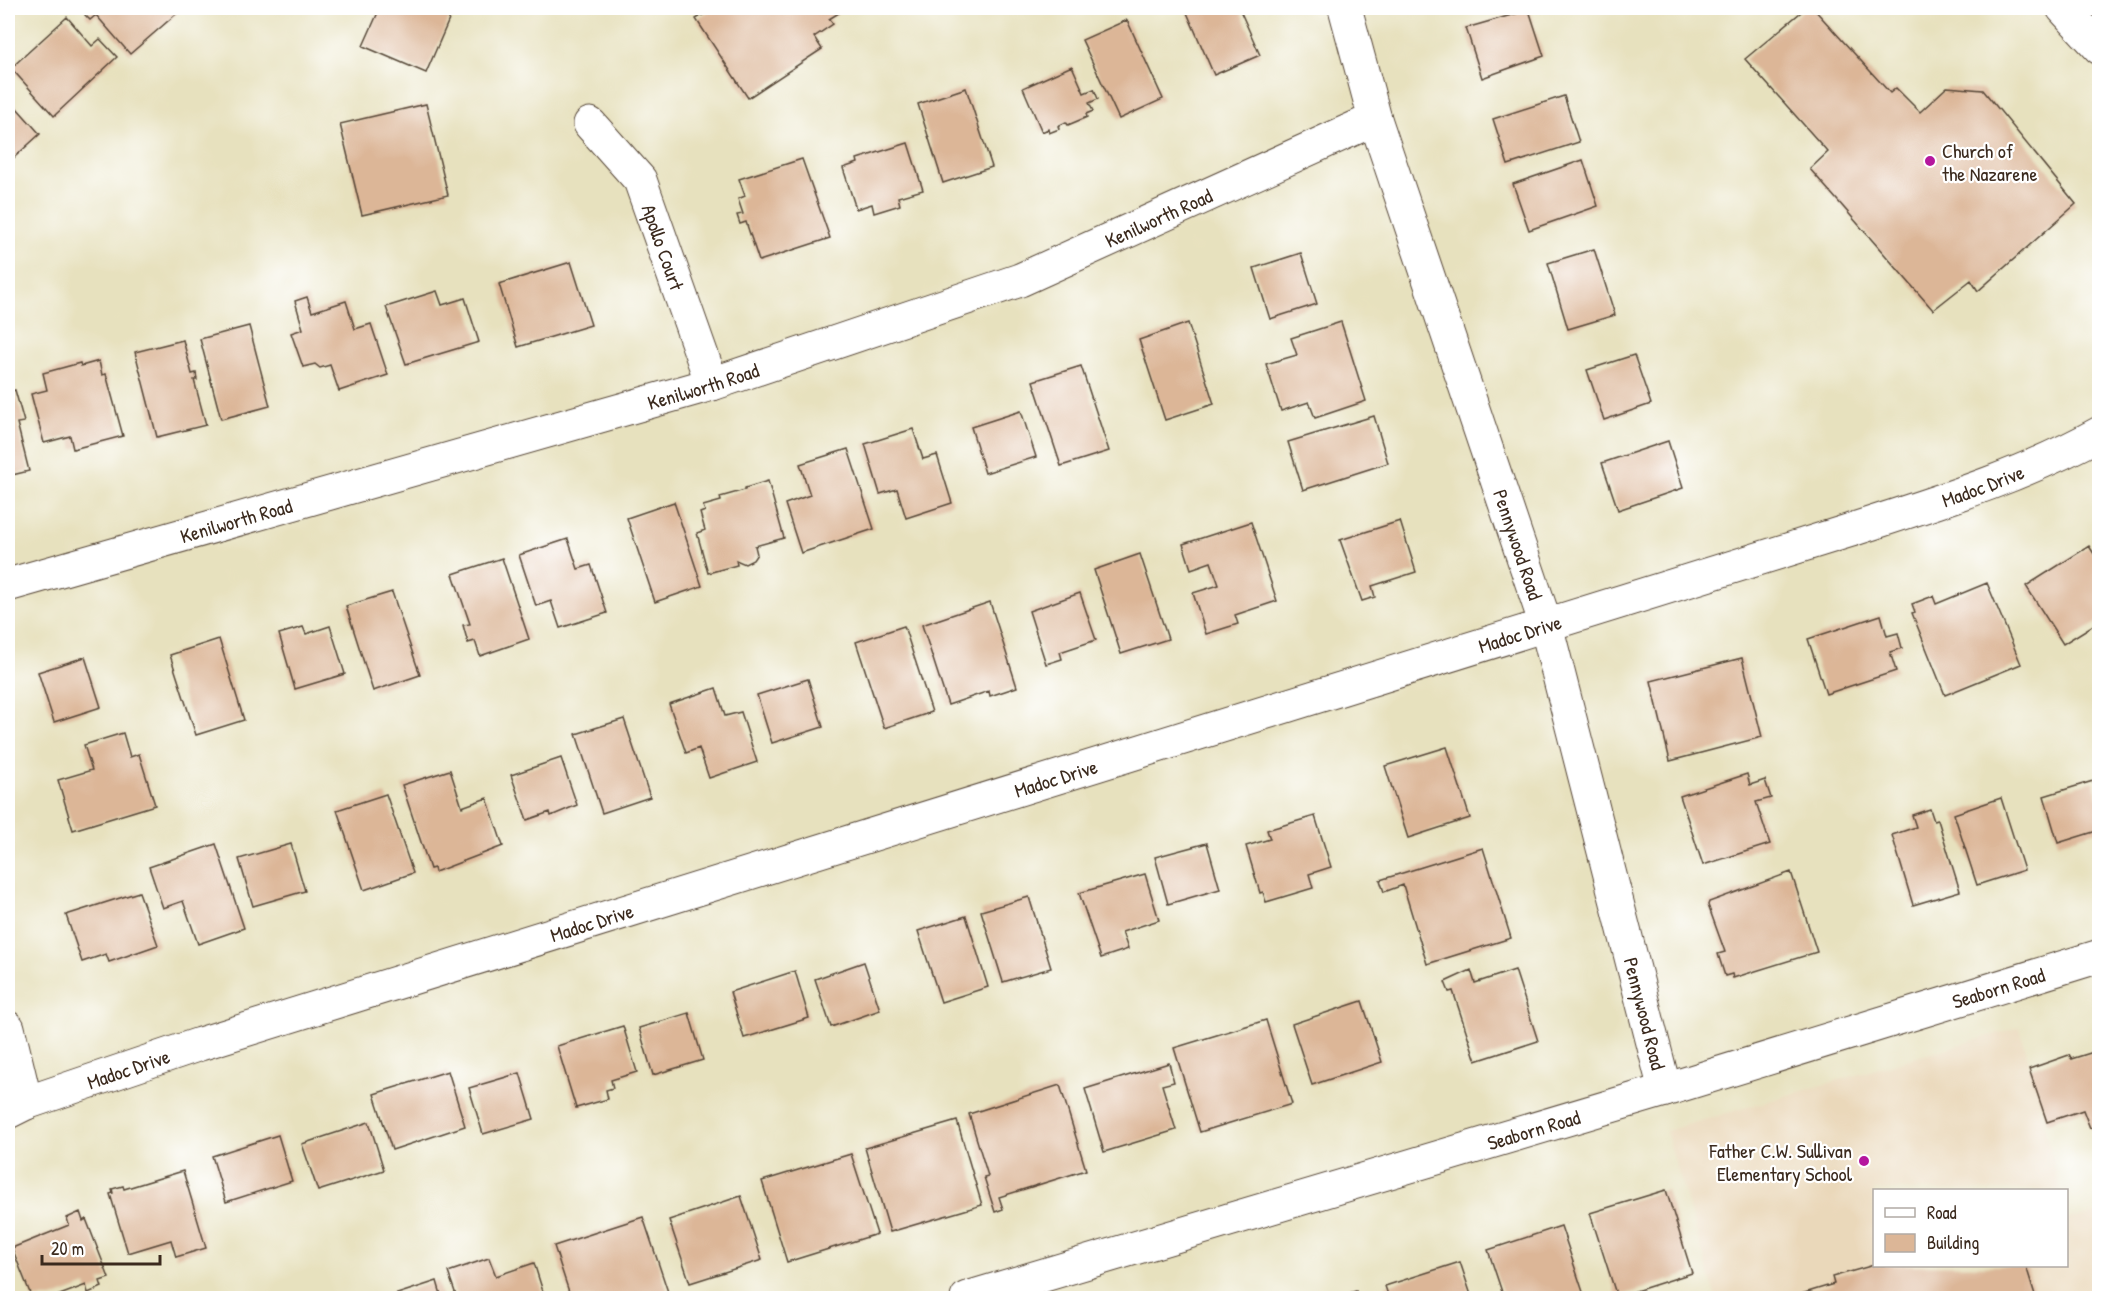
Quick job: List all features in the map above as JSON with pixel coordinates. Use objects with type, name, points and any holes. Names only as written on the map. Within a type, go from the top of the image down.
[{"type":"street","name":"Pennywood Road","points":[[1345,8],[1376,119],[1546,625],[1665,1090]]},
{"type":"street","points":[[2063,8],[2100,48]]},
{"type":"street","name":"Kenilworth Road","points":[[8,585],[712,384],[1020,280],[1376,119]]},
{"type":"street","name":"Apollo Court","points":[[590,124],[640,180],[712,384]]},
{"type":"street","name":"Madoc Drive","points":[[17,1107],[211,1041],[1968,492],[2064,453],[2100,433]]},
{"type":"street","name":"Seaborn Road","points":[[967,1299],[1665,1090],[2100,956]]},
{"type":"street","points":[[8,1029],[17,1107]]},
{"type":"shaded area","name":"Father C.W. Sullivan Elementary School","points":[[2020,1027],[2060,1189],[1873,1189],[1873,1267],[2068,1267],[2068,1219],[2099,1213],[2099,1298],[1716,1298],[1666,1131]]},
{"type":"building","points":[[90,8],[183,8],[130,54],[96,15],[90,20],[85,15]]},
{"type":"building","points":[[380,8],[454,8],[426,73],[363,46]]},
{"type":"building","points":[[714,8],[794,8],[797,12],[804,8],[847,8],[829,19],[833,24],[814,37],[822,49],[748,98],[696,19]]},
{"type":"building","points":[[1185,8],[1239,8],[1260,55],[1214,75]]},
{"type":"building","name":"Church of the Nazarene","points":[[1806,8],[1813,8],[1890,93],[1896,88],[1920,112],[1947,87],[1983,90],[2076,204],[1978,291],[1971,280],[1933,310],[1810,169],[1828,152],[1745,59]]},
{"type":"building","points":[[1529,10],[1544,56],[1482,78],[1466,28]]},
{"type":"building","points":[[67,17],[92,46],[100,39],[117,57],[54,116],[11,68]]},
{"type":"building","points":[[1127,20],[1163,99],[1119,119],[1082,40]]},
{"type":"building","points":[[1072,66],[1084,93],[1094,89],[1098,99],[1089,103],[1093,111],[1086,114],[1087,117],[1068,125],[1066,122],[1058,126],[1059,129],[1049,133],[1048,129],[1042,132],[1023,88]]},
{"type":"building","points":[[966,88],[992,167],[943,183],[918,104]]},
{"type":"building","points":[[1564,96],[1579,142],[1508,165],[1493,119]]},
{"type":"building","points":[[8,98],[40,134],[8,163]]},
{"type":"building","points":[[426,104],[448,195],[362,215],[340,124]]},
{"type":"building","points":[[908,143],[923,190],[898,197],[900,205],[874,213],[872,204],[856,209],[843,168],[858,163],[857,159]]},
{"type":"building","points":[[802,159],[830,238],[759,261],[746,222],[740,224],[737,215],[743,214],[738,199],[745,196],[739,179]]},
{"type":"building","points":[[1583,160],[1598,206],[1529,230],[1513,184]]},
{"type":"building","points":[[1594,249],[1615,315],[1568,329],[1548,263]]},
{"type":"building","points":[[1301,253],[1317,304],[1270,319],[1254,268]]},
{"type":"building","points":[[571,262],[591,325],[518,347],[499,284]]},
{"type":"building","points":[[437,291],[442,305],[465,298],[479,342],[406,364],[386,307]]},
{"type":"building","points":[[307,297],[312,312],[346,301],[355,329],[371,324],[388,375],[339,391],[330,365],[320,368],[315,364],[303,367],[291,333],[303,329],[295,301]]},
{"type":"building","points":[[1341,322],[1366,401],[1315,418],[1309,402],[1281,411],[1266,364],[1297,355],[1291,338]]},
{"type":"building","points":[[1188,323],[1214,404],[1165,420],[1139,340]]},
{"type":"building","points":[[249,326],[270,406],[221,419],[200,339]]},
{"type":"building","points":[[183,340],[192,374],[196,373],[197,380],[194,380],[206,425],[157,437],[135,352]]},
{"type":"building","points":[[1634,355],[1651,404],[1604,420],[1587,370]]},
{"type":"building","points":[[99,361],[102,375],[106,374],[123,436],[73,449],[70,436],[44,443],[31,394],[47,390],[43,373],[80,363],[81,366]]},
{"type":"building","points":[[1081,366],[1109,451],[1061,466],[1033,381]]},
{"type":"building","points":[[15,390],[24,422],[17,423],[29,471],[8,476],[8,392]]},
{"type":"building","points":[[1021,411],[1036,457],[985,473],[971,427]]},
{"type":"building","points":[[1374,416],[1388,463],[1303,490],[1288,442]]},
{"type":"building","points":[[913,429],[923,459],[937,455],[952,503],[906,518],[897,489],[880,494],[865,444]]},
{"type":"building","points":[[1668,441],[1683,488],[1618,510],[1602,463]]},
{"type":"building","points":[[848,449],[874,529],[801,553],[785,504],[810,495],[800,464]]},
{"type":"building","points":[[768,481],[784,538],[755,546],[757,554],[753,560],[745,564],[736,560],[737,565],[708,573],[697,533],[705,530],[700,513],[705,511],[703,506],[721,501],[720,497]]},
{"type":"building","points":[[674,502],[702,586],[655,602],[627,518]]},
{"type":"building","points":[[1400,521],[1416,572],[1372,586],[1375,597],[1362,601],[1340,540]]},
{"type":"building","points":[[1251,522],[1277,601],[1235,615],[1238,624],[1206,634],[1193,593],[1219,585],[1211,562],[1191,569],[1183,544]]},
{"type":"building","points":[[568,539],[578,569],[591,565],[607,613],[560,628],[551,601],[536,606],[519,555]]},
{"type":"building","points":[[2089,546],[2100,563],[2100,621],[2063,644],[2026,586]]},
{"type":"building","points":[[1140,554],[1168,639],[1121,654],[1094,570]]},
{"type":"building","points":[[502,558],[529,639],[480,656],[475,641],[468,643],[463,625],[470,624],[453,574]]},
{"type":"building","points":[[1987,583],[2021,664],[1945,695],[1912,613],[1915,612],[1912,604],[1933,596],[1936,604]]},
{"type":"building","points":[[392,592],[420,675],[373,691],[346,606]]},
{"type":"building","points":[[1080,593],[1096,640],[1060,652],[1062,659],[1046,664],[1029,611]]},
{"type":"building","points":[[990,602],[1017,687],[990,696],[989,691],[948,705],[922,625]]},
{"type":"building","points":[[1881,615],[1887,636],[1898,633],[1902,648],[1890,652],[1896,671],[1826,694],[1808,639]]},
{"type":"building","points":[[330,626],[345,674],[295,689],[279,634],[303,627],[306,634]]},
{"type":"building","points":[[904,626],[932,712],[884,728],[856,642]]},
{"type":"building","points":[[219,639],[244,720],[196,735],[170,655]]},
{"type":"building","points":[[85,657],[101,707],[54,722],[38,672]]},
{"type":"building","points":[[1742,658],[1762,737],[1670,761],[1651,681]]},
{"type":"building","points":[[808,679],[823,727],[772,743],[757,695]]},
{"type":"building","points":[[716,688],[725,716],[741,712],[757,762],[709,778],[699,748],[686,753],[669,704]]},
{"type":"building","points":[[624,719],[650,797],[602,813],[576,734]]},
{"type":"building","points":[[123,733],[130,757],[139,754],[155,805],[73,830],[58,780],[92,770],[84,745]]},
{"type":"building","points":[[1447,747],[1470,818],[1408,838],[1385,766]]},
{"type":"building","points":[[561,758],[577,805],[551,816],[550,812],[527,820],[511,775]]},
{"type":"building","points":[[450,770],[462,807],[487,798],[503,846],[435,872],[434,868],[430,869],[402,785]]},
{"type":"building","points":[[1747,774],[1750,785],[1765,780],[1771,798],[1756,802],[1770,844],[1703,865],[1680,796]]},
{"type":"building","points":[[2093,781],[2100,802],[2100,830],[2058,843],[2044,796]]},
{"type":"building","points":[[386,794],[413,873],[364,890],[337,810]]},
{"type":"building","points":[[2001,798],[2024,870],[1977,885],[1954,814]]},
{"type":"building","points":[[1930,809],[1934,821],[1938,820],[1960,891],[1913,905],[1892,835],[1916,827],[1912,815]]},
{"type":"building","points":[[1315,816],[1331,867],[1309,874],[1313,888],[1266,902],[1263,892],[1260,893],[1246,846],[1270,839],[1267,830]]},
{"type":"building","points":[[1207,843],[1220,889],[1168,904],[1155,857]]},
{"type":"building","points":[[216,844],[244,928],[198,944],[183,901],[163,908],[149,867]]},
{"type":"building","points":[[291,844],[305,891],[253,906],[239,859]]},
{"type":"building","points":[[1483,848],[1511,938],[1427,964],[1403,885],[1384,892],[1380,880]]},
{"type":"building","points":[[1791,872],[1817,952],[1733,978],[1732,974],[1725,976],[1718,954],[1725,952],[1708,905],[1709,902]]},
{"type":"building","points":[[1145,874],[1159,920],[1122,932],[1128,949],[1101,958],[1079,893]]},
{"type":"building","points":[[139,892],[158,945],[109,962],[106,954],[82,962],[66,915]]},
{"type":"building","points":[[1029,897],[1051,968],[1003,982],[981,911]]},
{"type":"building","points":[[966,916],[988,987],[941,1002],[918,931]]},
{"type":"building","points":[[864,962],[880,1010],[831,1027],[815,979]]},
{"type":"building","points":[[1471,970],[1475,983],[1515,970],[1538,1041],[1476,1061],[1453,991],[1449,992],[1445,982]]},
{"type":"building","points":[[795,971],[809,1018],[744,1038],[730,992]]},
{"type":"building","points":[[1362,1001],[1382,1062],[1312,1085],[1292,1024]]},
{"type":"building","points":[[689,1013],[703,1060],[653,1075],[639,1028]]},
{"type":"building","points":[[1266,1020],[1292,1104],[1200,1132],[1174,1048]]},
{"type":"building","points":[[623,1026],[637,1072],[611,1080],[613,1088],[606,1090],[608,1099],[576,1108],[557,1046]]},
{"type":"building","points":[[2100,1050],[2100,1125],[2090,1128],[2083,1110],[2047,1122],[2029,1069],[2069,1055],[2071,1059]]},
{"type":"building","points":[[1169,1063],[1174,1082],[1162,1085],[1176,1130],[1104,1152],[1085,1089]]},
{"type":"building","points":[[448,1071],[465,1126],[392,1150],[374,1094]]},
{"type":"building","points":[[520,1073],[534,1119],[483,1134],[469,1088]]},
{"type":"building","points":[[1060,1085],[1086,1170],[999,1197],[1003,1209],[995,1212],[984,1177],[988,1176],[969,1114]]},
{"type":"building","points":[[957,1121],[982,1205],[890,1232],[865,1148]]},
{"type":"building","points":[[369,1122],[384,1170],[318,1191],[302,1144]]},
{"type":"building","points":[[278,1135],[292,1181],[226,1202],[212,1156]]},
{"type":"building","points":[[851,1154],[877,1234],[787,1262],[762,1181]]},
{"type":"building","points":[[183,1171],[206,1248],[176,1257],[171,1240],[128,1253],[110,1194],[113,1193],[112,1189],[123,1186],[124,1189]]},
{"type":"building","points":[[1666,1190],[1692,1273],[1617,1297],[1590,1213]]},
{"type":"building","points":[[741,1196],[762,1260],[690,1283],[669,1220]]},
{"type":"building","points":[[80,1212],[83,1221],[86,1219],[109,1278],[100,1281],[102,1287],[88,1293],[86,1285],[52,1298],[32,1298],[12,1248],[69,1225],[67,1218]]},
{"type":"building","points":[[643,1217],[670,1298],[571,1298],[554,1246]]},
{"type":"building","points":[[1561,1226],[1585,1298],[1504,1298],[1488,1250]]},
{"type":"building","points":[[489,1258],[496,1276],[534,1263],[545,1298],[457,1298],[448,1272]]},
{"type":"building","points":[[1460,1262],[1472,1298],[1389,1298],[1385,1286]]},
{"type":"building","points":[[1873,1265],[2026,1267],[2036,1298],[1788,1298],[1834,1284],[1832,1277]]},
{"type":"building","points":[[437,1281],[442,1298],[385,1298]]},
{"type":"building","points":[[1356,1291],[1359,1298],[1333,1298]]},
{"type":"place","name":"Church of the Nazarene","points":[[1930,161]]},
{"type":"place","name":"Father C.W. Sullivan Elementary School","points":[[1864,1161]]}]
